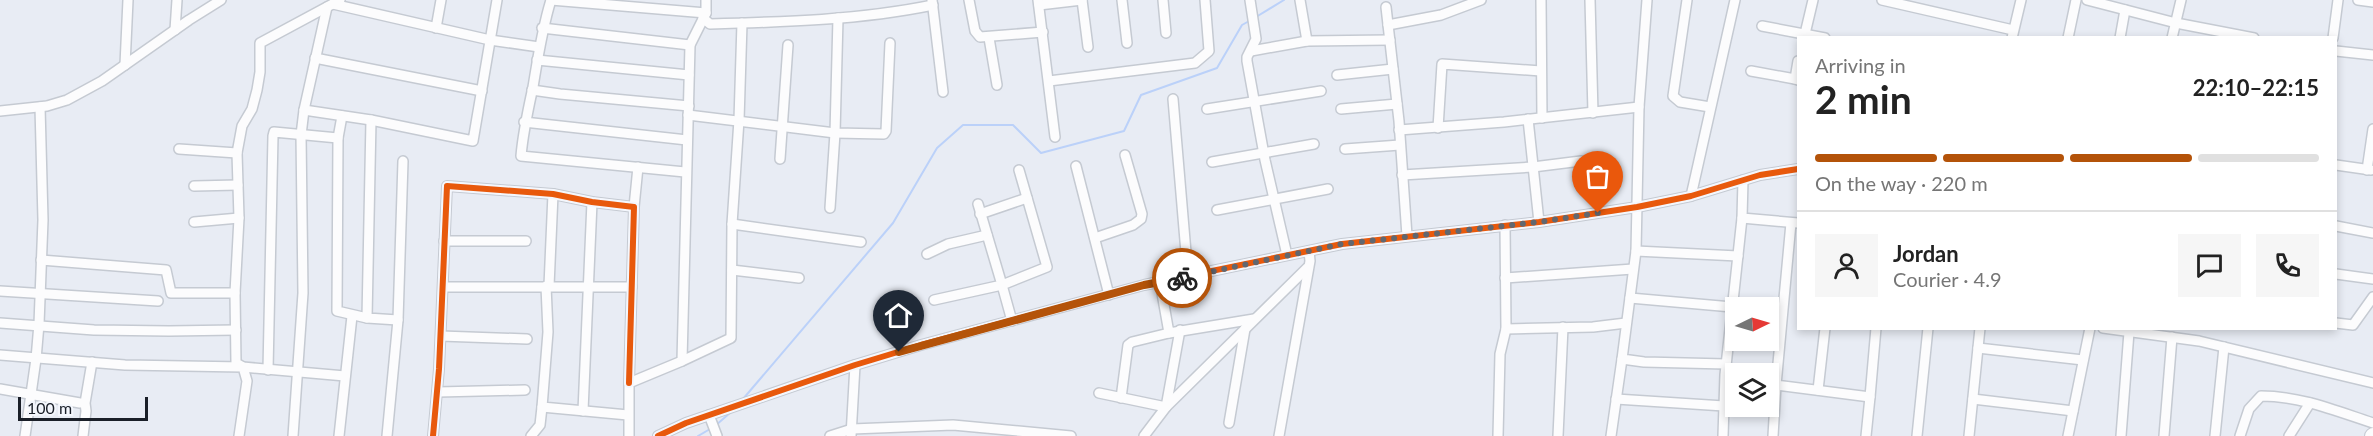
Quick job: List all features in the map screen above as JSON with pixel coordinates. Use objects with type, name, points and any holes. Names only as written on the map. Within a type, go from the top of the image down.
[{"type":"street","points":[[124,65],[128,0]]},
{"type":"street","points":[[175,30],[177,0]]},
{"type":"street","points":[[0,111],[40,107],[67,100],[102,81],[221,0]]},
{"type":"street","points":[[436,28],[441,0]]},
{"type":"street","points":[[304,110],[371,120],[473,141],[497,0]]},
{"type":"street","points":[[685,171],[521,156],[524,122],[532,90],[542,28],[551,0],[704,15]]},
{"type":"street","points":[[682,361],[685,171],[690,45],[704,15],[706,0]]},
{"type":"street","points":[[969,0],[975,31],[981,38],[1043,32]]},
{"type":"street","points":[[1055,137],[1039,3],[1082,0],[1088,47]]},
{"type":"street","points":[[1122,0],[1127,43]]},
{"type":"street","points":[[1163,0],[1166,33]]},
{"type":"street","points":[[1049,81],[1195,63],[1209,51],[1205,0]]},
{"type":"street","points":[[1300,0],[1306,41]]},
{"type":"street","points":[[1388,26],[1441,15],[1481,0]]},
{"type":"street","points":[[1542,0],[1542,118]]},
{"type":"street","points":[[1590,0],[1593,113]]},
{"type":"street","points":[[1611,436],[1635,251],[1639,107],[1647,0]]},
{"type":"street","points":[[1687,0],[1673,96],[1680,102],[1710,107]]},
{"type":"street","points":[[1691,196],[1735,0]]},
{"type":"street","points":[[1762,26],[1804,35],[1813,0]]},
{"type":"street","points":[[1882,0],[2013,34],[2021,0]]},
{"type":"street","points":[[2068,36],[2076,0]]},
{"type":"street","points":[[2087,0],[2227,36]]},
{"type":"street","points":[[2173,36],[2181,0]]},
{"type":"street","points":[[2333,36],[2338,0]]},
{"type":"street","points":[[2358,0],[2373,2]]},
{"type":"street","points":[[704,15],[710,24],[838,18],[890,14],[933,3],[943,92]]},
{"type":"street","points":[[293,436],[303,261],[301,135],[315,58],[333,4]]},
{"type":"street","points":[[239,436],[247,381],[243,367],[237,363],[235,293],[239,218],[237,153],[242,126],[252,109],[257,90],[260,72],[260,43],[333,4],[490,40],[539,47]]},
{"type":"street","points":[[1251,4],[1256,39],[1247,61],[1264,154],[1287,255]]},
{"type":"street","points":[[1386,8],[1397,104],[1407,236]]},
{"type":"street","points":[[2120,36],[2125,10]]},
{"type":"street","points":[[830,208],[836,134],[838,18]]},
{"type":"street","points":[[629,383],[731,338],[732,224],[739,120],[742,23]]},
{"type":"street","points":[[542,28],[690,45]]},
{"type":"street","points":[[989,38],[997,85]]},
{"type":"street","points":[[1251,51],[1306,41],[1390,40]]},
{"type":"street","points":[[532,90],[688,110],[836,134],[882,135],[885,133],[890,44]]},
{"type":"street","points":[[780,159],[788,45]]},
{"type":"street","points":[[2337,51],[2373,55]]},
{"type":"street","points":[[315,58],[482,91]]},
{"type":"street","points":[[537,60],[689,75]]},
{"type":"street","points":[[1438,128],[1442,64],[1541,72]]},
{"type":"street","points":[[1337,75],[1393,69]]},
{"type":"street","points":[[1751,71],[1797,80]]},
{"type":"street","points":[[1207,109],[1321,91]]},
{"type":"street","points":[[1173,99],[1188,276]]},
{"type":"street","points":[[1341,109],[1397,104]]},
{"type":"street","points":[[25,436],[39,324],[43,220],[40,107]]},
{"type":"street","points":[[1399,130],[1639,107]]},
{"type":"street","points":[[342,116],[338,138],[337,311],[352,316],[398,320]]},
{"type":"street","points":[[1528,119],[1539,222]]},
{"type":"street","points":[[367,318],[371,120]]},
{"type":"street","points":[[524,122],[687,140]]},
{"type":"street","points":[[2337,165],[2370,170],[2373,129]]},
{"type":"street","points":[[268,370],[274,132],[338,138]]},
{"type":"street","points":[[1212,162],[1314,144]]},
{"type":"street","points":[[1345,149],[1400,145]]},
{"type":"street","points":[[179,149],[237,153]]},
{"type":"street","points":[[1095,238],[1133,225],[1141,219],[1142,214],[1125,155]]},
{"type":"street","points":[[387,436],[398,320],[403,161]]},
{"type":"street","points":[[1402,175],[1533,167],[1581,161]]},
{"type":"street","points":[[1076,166],[1109,295]]},
{"type":"street","points":[[629,436],[634,207],[638,167]]},
{"type":"street","points":[[658,436],[678,432],[728,408],[855,365],[1160,282],[1342,244],[1539,222],[1637,207],[1691,196],[1760,175],[1797,169]]},
{"type":"street","points":[[934,300],[1002,285],[1047,267],[1019,170]]},
{"type":"street","points":[[1733,297],[1742,218],[1743,180]]},
{"type":"street","points":[[194,186],[238,185]]},
{"type":"street","points":[[433,436],[438,392],[447,186],[552,194],[634,207]]},
{"type":"street","points":[[1217,210],[1328,189]]},
{"type":"street","points":[[531,436],[540,425],[542,407],[548,332],[547,286],[552,194]]},
{"type":"street","points":[[1012,321],[979,209],[1027,198]]},
{"type":"street","points":[[583,411],[592,202]]},
{"type":"street","points":[[194,222],[239,218]]},
{"type":"street","points":[[1742,218],[1795,223],[1779,363]]},
{"type":"street","points":[[732,224],[861,242]]},
{"type":"street","points":[[1498,436],[1500,354],[1506,329],[1505,225]]},
{"type":"street","points":[[2337,226],[2373,233]]},
{"type":"street","points":[[927,254],[948,244],[987,235]]},
{"type":"street","points":[[444,241],[526,241]]},
{"type":"street","points":[[1280,436],[1310,261],[1309,251]]},
{"type":"street","points":[[1635,251],[1738,256]]},
{"type":"street","points":[[41,261],[166,270],[171,293],[235,293]]},
{"type":"street","points":[[1144,436],[1166,407],[1307,268]]},
{"type":"street","points":[[1505,278],[1633,268]]},
{"type":"street","points":[[732,270],[799,278]]},
{"type":"street","points":[[2337,274],[2373,279]]},
{"type":"street","points":[[1160,282],[1169,333]]},
{"type":"street","points":[[443,287],[632,287]]},
{"type":"street","points":[[0,291],[158,301]]},
{"type":"street","points":[[2337,323],[2353,325],[2373,297]]},
{"type":"street","points":[[1629,298],[1725,306]]},
{"type":"street","points":[[339,436],[352,316]]},
{"type":"street","points":[[1121,398],[1128,345],[1132,342],[1180,330],[1254,319]]},
{"type":"street","points":[[0,322],[94,330],[169,332],[236,330]]},
{"type":"street","points":[[1506,329],[1626,323]]},
{"type":"street","points":[[1558,436],[1563,327]]},
{"type":"street","points":[[1229,423],[1245,329]]},
{"type":"street","points":[[1166,407],[1180,330]]},
{"type":"street","points":[[1818,390],[1825,330]]},
{"type":"street","points":[[1866,436],[1876,330]]},
{"type":"street","points":[[1917,436],[1928,330]]},
{"type":"street","points":[[1969,436],[1980,330]]},
{"type":"street","points":[[2068,436],[2090,330]]},
{"type":"street","points":[[2116,330],[2199,340],[2373,383]]},
{"type":"street","points":[[2121,436],[2129,332]]},
{"type":"street","points":[[441,336],[527,339]]},
{"type":"street","points":[[2164,436],[2172,337]]},
{"type":"street","points":[[2216,436],[2224,347]]},
{"type":"street","points":[[1978,348],[2083,360]]},
{"type":"street","points":[[0,355],[125,365],[243,367],[298,374],[345,376]]},
{"type":"street","points":[[1622,359],[1644,362],[1725,364]]},
{"type":"street","points":[[83,436],[85,403],[92,362]]},
{"type":"street","points":[[851,433],[855,365]]},
{"type":"street","points":[[1724,436],[1725,385]]},
{"type":"street","points":[[1779,385],[1870,397]]},
{"type":"street","points":[[0,389],[80,403]]},
{"type":"street","points":[[438,392],[525,390]]},
{"type":"street","points":[[1099,393],[1166,407]]},
{"type":"street","points":[[2240,436],[2249,409],[2261,396],[2279,396],[2310,403],[2373,423]]},
{"type":"street","points":[[1616,399],[1724,406]]},
{"type":"street","points":[[1973,399],[2073,411]]},
{"type":"street","points":[[2289,436],[2310,403]]},
{"type":"street","points":[[542,407],[628,415]]},
{"type":"street","points":[[1774,417],[1773,435],[1785,436]]},
{"type":"street","points":[[711,418],[716,434]]},
{"type":"street","points":[[830,436],[851,433],[901,432],[953,425],[1071,436]]},
{"type":"street","points":[[952,436],[953,425]]},
{"type":"waterway","points":[[1256,17],[1284,0]]},
{"type":"waterway","points":[[743,399],[893,223],[937,148],[963,125],[1013,125],[1041,153],[1124,131],[1141,95],[1217,68],[1242,25],[1251,20]]},
{"type":"waterway","points":[[715,426],[731,412]]},
{"type":"waterway","points":[[698,436],[710,429]]},
{"type":"cycle path","points":[[658,436],[686,423],[855,365],[1144,285],[1342,244],[1539,222],[1637,207],[1691,196],[1760,175],[1797,169]]},
{"type":"cycle path","points":[[433,436],[439,369],[447,186],[553,194],[634,207],[629,383]]},
{"type":"way so far","points":[[1182,278],[1342,244],[1539,222],[1598,213]]},
{"type":"route","points":[[899,352],[1144,285],[1182,278]]}]
